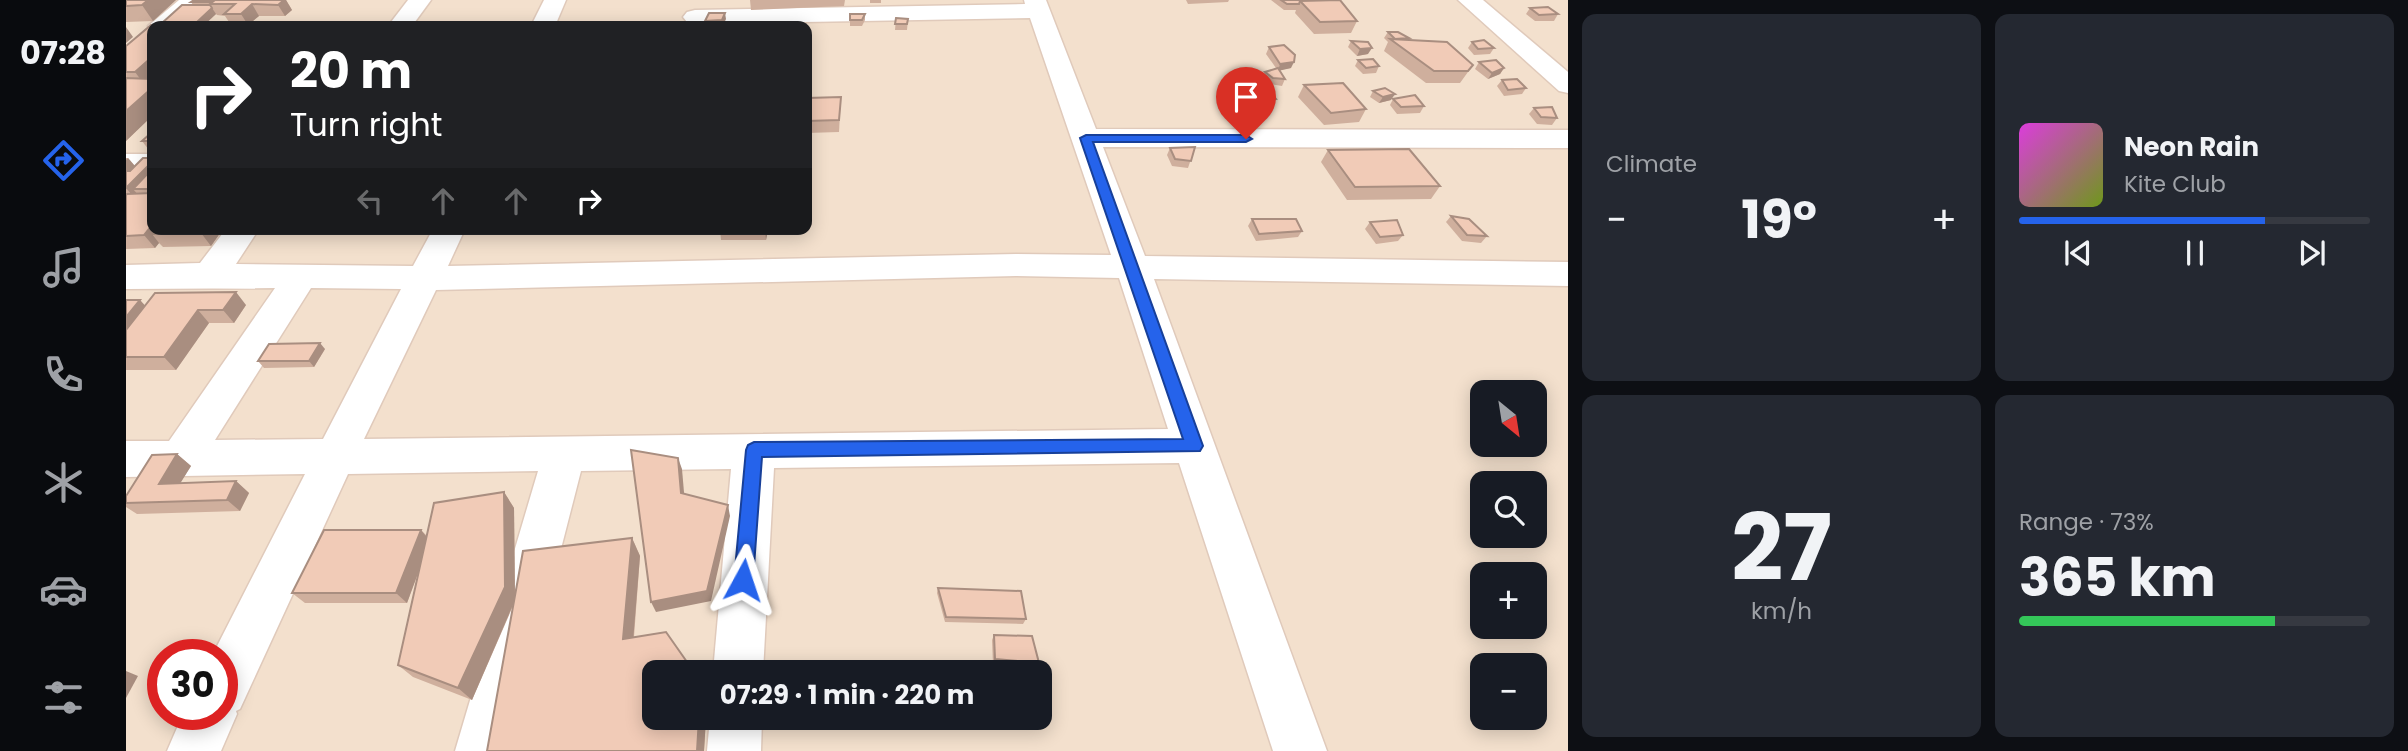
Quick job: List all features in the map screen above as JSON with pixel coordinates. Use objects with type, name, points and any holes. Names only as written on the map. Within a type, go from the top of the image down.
[{"type":"street","points":[[167,21],[192,0]]},
{"type":"street","points":[[404,21],[420,0]]},
{"type":"street","points":[[545,21],[555,0]]},
{"type":"street","points":[[1469,0],[1568,85]]},
{"type":"street","points":[[696,14],[1037,5],[1132,266],[1300,751]]},
{"type":"street","points":[[1086,138],[1568,139]]},
{"type":"street","points":[[126,163],[147,163]]},
{"type":"street","points":[[210,275],[239,235]]},
{"type":"street","points":[[238,658],[335,456],[446,235]]},
{"type":"street","points":[[126,277],[210,275],[427,278],[1003,265],[1568,274]]},
{"type":"street","points":[[181,458],[301,276]]},
{"type":"street","points":[[126,459],[1194,446]]},
{"type":"street","points":[[739,660],[754,450]]},
{"type":"street","points":[[482,751],[565,452]]},
{"type":"street","points":[[194,751],[204,730]]},
{"type":"street","points":[[734,751],[735,730]]},
{"type":"shaded area","points":[[126,0],[1568,0],[1568,751],[126,751]]},
{"type":"building","points":[[126,0],[148,0],[142,5],[126,6]]},
{"type":"building","points":[[194,0],[215,0],[191,2]]},
{"type":"building","points":[[215,0],[284,0],[278,5],[252,4],[241,14],[224,14],[235,4],[210,4]]},
{"type":"building","points":[[1281,0],[1304,0],[1305,1],[1287,4]]},
{"type":"building","points":[[1340,0],[1357,21],[1320,22],[1300,1]]},
{"type":"building","points":[[182,5],[210,5],[212,8],[198,21],[164,21]]},
{"type":"building","points":[[1548,7],[1558,14],[1539,15],[1530,8]]},
{"type":"building","points":[[709,13],[725,13],[722,20],[705,21]]},
{"type":"building","points":[[850,14],[865,14],[862,20],[850,20]]},
{"type":"building","points":[[896,18],[908,19],[907,24],[895,24]]},
{"type":"building","points":[[147,28],[147,61],[135,72],[126,72],[126,46]]},
{"type":"building","points":[[1388,32],[1398,32],[1409,38],[1395,39]]},
{"type":"building","points":[[1390,39],[1447,42],[1473,65],[1468,71],[1434,71]]},
{"type":"building","points":[[1484,40],[1494,48],[1478,49],[1472,42]]},
{"type":"building","points":[[1351,41],[1368,42],[1372,48],[1360,49]]},
{"type":"building","points":[[1284,45],[1295,55],[1294,62],[1280,64],[1269,47]]},
{"type":"building","points":[[1373,59],[1379,66],[1366,68],[1358,60]]},
{"type":"building","points":[[1496,60],[1504,68],[1492,73],[1479,62]]},
{"type":"building","points":[[1278,68],[1285,79],[1273,78],[1265,72]]},
{"type":"building","points":[[126,78],[147,79],[147,92],[126,111]]},
{"type":"building","points":[[1517,79],[1526,88],[1508,90],[1502,80]]},
{"type":"building","points":[[1343,83],[1366,109],[1331,113],[1304,85]]},
{"type":"building","points":[[1385,88],[1395,94],[1383,97],[1373,91]]},
{"type":"building","points":[[1268,89],[1276,99],[1260,101],[1253,92]]},
{"type":"building","points":[[1415,95],[1424,106],[1401,107],[1393,99]]},
{"type":"building","points":[[841,97],[839,120],[812,121],[812,98]]},
{"type":"building","points":[[1552,107],[1557,118],[1541,117],[1534,108]]},
{"type":"building","points":[[1195,147],[1191,161],[1175,159],[1170,148]]},
{"type":"building","points":[[1409,149],[1440,186],[1355,187],[1328,150]]},
{"type":"building","points":[[143,158],[147,158],[147,167],[126,188],[126,171],[130,171]]},
{"type":"building","points":[[147,174],[147,189],[133,189]]},
{"type":"building","points":[[147,193],[147,231],[144,235],[126,236],[127,194]]},
{"type":"building","points":[[1451,216],[1469,219],[1487,236],[1467,235]]},
{"type":"building","points":[[1252,219],[1296,219],[1302,231],[1259,234]]},
{"type":"building","points":[[1397,220],[1403,235],[1380,237],[1370,222]]},
{"type":"building","points":[[236,292],[223,310],[198,310],[164,357],[126,357],[126,330],[155,293]]},
{"type":"building","points":[[126,300],[140,300],[126,317]]},
{"type":"building","points":[[320,343],[309,361],[258,361],[269,344]]},
{"type":"building","points":[[631,450],[678,458],[681,493],[728,505],[707,591],[651,602]]},
{"type":"building","points":[[177,454],[159,484],[236,481],[227,500],[126,503],[126,496],[152,455]]},
{"type":"building","points":[[504,492],[505,587],[458,688],[398,665],[434,503]]},
{"type":"building","points":[[324,530],[421,530],[396,593],[292,593]]},
{"type":"building","points":[[632,538],[623,639],[666,632],[686,660],[642,660],[642,730],[698,730],[697,751],[487,751],[523,551]]},
{"type":"building","points":[[938,588],[1021,591],[1026,619],[946,617]]},
{"type":"building","points":[[994,635],[1032,636],[1038,660],[995,659]]},
{"type":"route","points":[[743,580],[754,450],[1194,446],[1086,138],[1246,139]]}]
